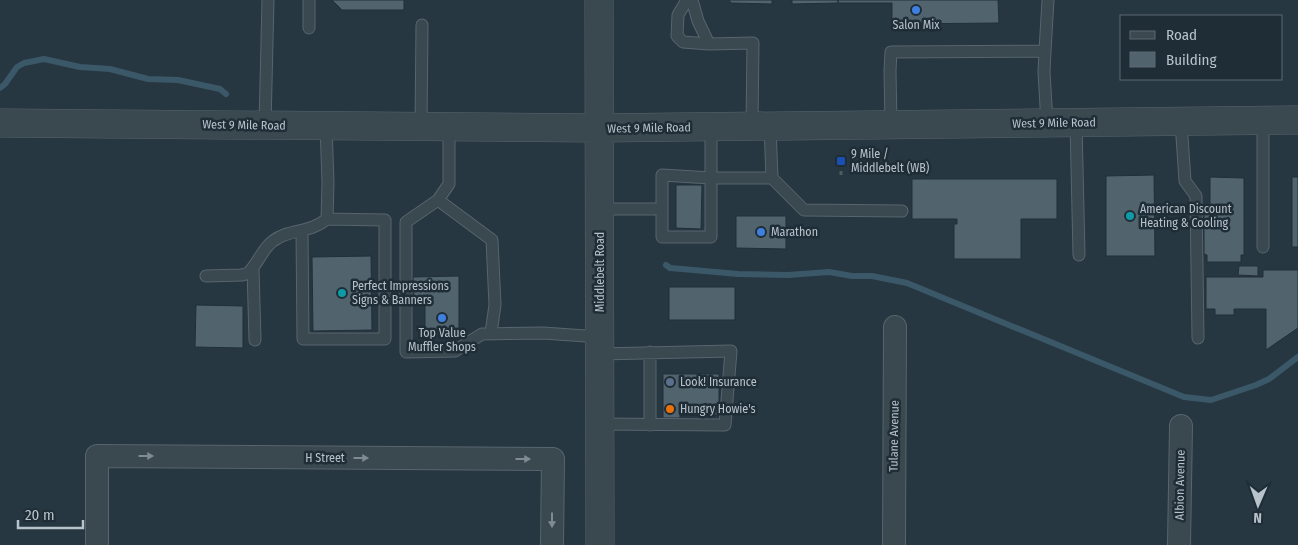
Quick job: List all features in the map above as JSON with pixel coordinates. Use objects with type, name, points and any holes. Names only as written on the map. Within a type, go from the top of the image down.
[{"type":"street","name":"Middlebelt Road","points":[[599,0],[600,545]]},
{"type":"street","name":"West 9 Mile Road","points":[[0,123],[600,128],[1298,120]]},
{"type":"street","name":"Tulane Avenue","points":[[894,545],[896,327]]},
{"type":"street","name":"Albion Avenue","points":[[1180,545],[1181,426]]},
{"type":"street","name":"H Street","points":[[97,545],[97,456],[553,459],[552,545]]},
{"type":"lane","points":[[265,125],[268,0]]},
{"type":"lane","points":[[309,0],[309,28]]},
{"type":"lane","points":[[688,0],[678,15],[677,36],[683,42],[753,44],[761,126],[772,178],[804,210],[902,211]]},
{"type":"lane","points":[[692,0],[698,21],[709,44]]},
{"type":"lane","points":[[1047,123],[1044,72],[1048,0]]},
{"type":"lane","points":[[421,127],[422,25]]},
{"type":"lane","points":[[891,124],[891,52],[1045,52]]},
{"type":"lane","points":[[1263,120],[1263,248]]},
{"type":"lane","points":[[1181,122],[1185,181],[1196,196],[1198,338]]},
{"type":"lane","points":[[1076,123],[1079,255]]},
{"type":"lane","points":[[326,126],[327,219]]},
{"type":"lane","points":[[449,127],[449,184],[438,200],[406,222],[406,352],[455,351],[482,334],[543,334],[650,352],[731,351],[725,425],[600,424]]},
{"type":"lane","points":[[710,127],[711,178],[711,237],[662,237],[662,175],[711,178],[772,178]]},
{"type":"lane","points":[[438,200],[492,240],[495,305],[492,334]]},
{"type":"lane","points":[[600,209],[662,209]]},
{"type":"lane","points":[[206,276],[242,275],[248,273],[254,268],[272,242],[289,233],[318,226],[327,219],[385,220],[385,340],[303,339],[302,231]]},
{"type":"lane","points":[[254,268],[255,340]]},
{"type":"lane","points":[[650,352],[650,425]]},
{"type":"path","points":[[841,161],[841,175]]},
{"type":"building","points":[[332,0],[404,0],[404,10],[342,10]]},
{"type":"building","points":[[729,0],[772,0],[772,4],[731,3]]},
{"type":"building","points":[[792,0],[838,0],[838,3],[792,4]]},
{"type":"building","points":[[838,0],[998,0],[999,23],[892,24],[892,3],[838,3]]},
{"type":"building","name":"American Discount Heating & Cooling","points":[[1154,175],[1155,256],[1106,256],[1106,176]]},
{"type":"building","points":[[1210,177],[1244,178],[1244,255],[1241,255],[1241,262],[1207,262],[1207,255],[1204,254],[1204,209],[1210,208]]},
{"type":"building","points":[[1292,177],[1298,177],[1298,247],[1292,247]]},
{"type":"building","points":[[912,179],[1057,179],[1057,219],[1021,219],[1021,259],[954,259],[954,224],[957,224],[957,219],[912,219]]},
{"type":"building","points":[[676,185],[702,185],[701,229],[676,228]]},
{"type":"building","name":"Marathon","points":[[736,216],[786,216],[786,249],[736,248]]},
{"type":"building","name":"Perfect Impressions Signs & Banners","points":[[371,256],[372,330],[313,331],[312,257]]},
{"type":"building","points":[[1239,266],[1258,266],[1258,276],[1238,275]]},
{"type":"building","points":[[1263,270],[1298,270],[1298,328],[1266,350],[1266,309],[1234,309],[1234,315],[1215,315],[1215,309],[1206,309],[1206,277],[1263,277]]},
{"type":"building","name":"Top Value Muffler Shops","points":[[459,276],[459,335],[425,336],[425,301],[414,302],[413,277]]},
{"type":"building","points":[[669,287],[735,287],[735,320],[669,320]]},
{"type":"building","points":[[196,305],[243,306],[243,348],[195,347]]},
{"type":"building","points":[[663,374],[719,374],[719,415],[680,415],[680,418],[663,418]]},
{"type":"waterway","points":[[0,88],[17,67],[24,63],[44,59],[80,67],[110,69],[148,79],[178,80],[220,89],[226,94]]},
{"type":"waterway","points":[[666,265],[670,268],[738,274],[788,275],[829,272],[852,276],[872,276],[907,283],[1184,397],[1211,400],[1256,385],[1269,379],[1298,357]]},
{"type":"place","name":"Salon Mix","points":[[916,10]]},
{"type":"place","name":"9 Mile / Middlebelt (WB)","points":[[841,161]]},
{"type":"place","name":"American Discount Heating & Cooling","points":[[1130,216]]},
{"type":"place","name":"Marathon","points":[[761,232]]},
{"type":"place","name":"Perfect Impressions Signs & Banners","points":[[342,293]]},
{"type":"place","name":"Top Value Muffler Shops","points":[[442,318]]},
{"type":"place","name":"Look! Insurance","points":[[670,382]]},
{"type":"place","name":"Hungry Howie's","points":[[670,409]]}]
